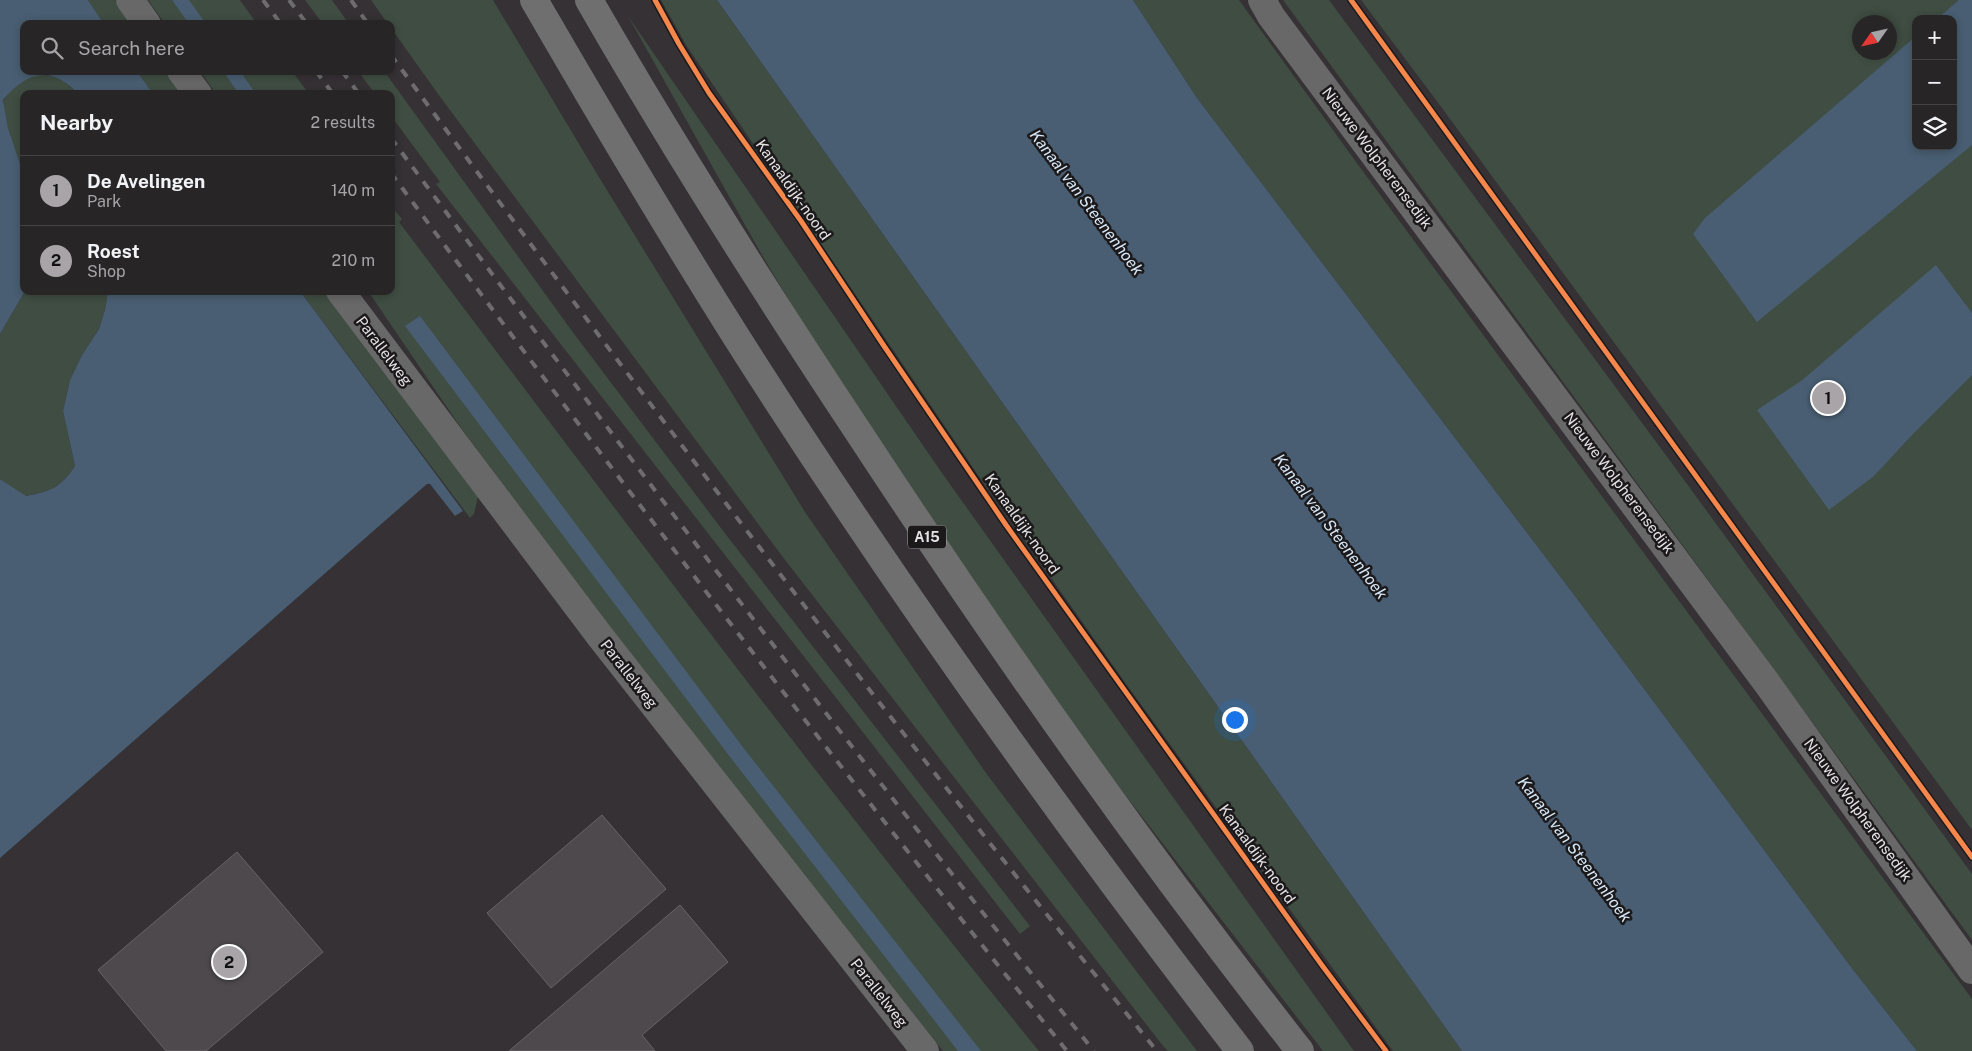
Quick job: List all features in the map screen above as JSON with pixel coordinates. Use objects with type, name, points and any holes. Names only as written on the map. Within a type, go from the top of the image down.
[{"type":"highway","points":[[534,0],[586,91],[737,338],[890,571],[1018,753],[1240,1051]]},
{"type":"highway","name":"A15","points":[[590,0],[636,81],[778,311],[932,545],[1081,759],[1231,963],[1300,1051]]},
{"type":"street","points":[[130,0],[144,20]]},
{"type":"street","name":"Nieuwe Wolpherensedijk","points":[[1262,0],[1277,24],[1769,686],[1972,970]]},
{"type":"street","points":[[184,75],[195,90]]},
{"type":"street","name":"Parallelweg","points":[[343,295],[599,636],[925,1051]]},
{"type":"green space","points":[[88,0],[115,0],[129,20],[101,20]]},
{"type":"green space","points":[[148,0],[240,0],[254,20],[162,20]]},
{"type":"green space","points":[[305,0],[332,0],[346,20],[320,20]]},
{"type":"green space","points":[[371,0],[493,0],[594,169],[805,512],[986,773],[1197,1051],[1168,1051],[1163,1046],[782,556],[438,94],[395,34],[395,20],[385,20]]},
{"type":"green space","points":[[661,0],[717,0],[1462,1051],[1393,1051],[1129,688],[978,475],[686,45]]},
{"type":"green space","points":[[1133,0],[1239,0],[1972,999],[1972,1051],[1917,1051],[1851,967],[1575,596],[1197,98]]},
{"type":"green space","points":[[1283,0],[1329,0],[1668,458],[1972,874],[1972,940]]},
{"type":"green space","points":[[1361,0],[1972,0],[1972,830],[1436,100]]},
{"type":"green space","points":[[628,16],[942,473],[1354,1051],[1323,1051],[1085,743],[1028,662],[825,360],[763,257]]},
{"type":"green space","points":[[33,75],[43,75],[59,77],[74,90],[20,90],[20,163],[8,128],[3,101],[14,86]]},
{"type":"green space","points":[[140,75],[170,75],[181,90],[150,90]]},
{"type":"green space","points":[[203,75],[295,75],[306,90],[213,90]]},
{"type":"green space","points":[[361,75],[387,75],[572,331],[724,532],[1030,926],[1020,934],[436,184],[440,182],[395,121],[395,90],[372,90]]},
{"type":"green space","points":[[395,211],[402,219],[399,222],[715,640],[875,846],[1039,1051],[943,1051],[614,635],[459,425],[371,295],[395,295]]},
{"type":"green space","points":[[23,295],[107,295],[99,329],[82,355],[70,380],[63,411],[75,466],[65,479],[54,487],[25,496],[0,479],[0,334]]},
{"type":"green space","points":[[303,295],[332,295],[479,492],[474,514],[470,518]]},
{"type":"water","points":[[0,0],[88,0],[101,20],[20,20],[20,75],[39,75],[21,83],[3,100],[8,128],[20,163],[20,295],[23,295],[0,334]]},
{"type":"water","points":[[172,0],[189,0],[203,20],[186,20]]},
{"type":"water","name":"Kanaal van Steenenhoek","points":[[717,0],[1133,0],[1197,98],[1575,596],[1851,967],[1917,1051],[1462,1051]]},
{"type":"water","points":[[1959,0],[1972,0],[1972,145],[1757,322],[1693,234],[1705,218],[1888,60],[1897,60],[1897,52],[1912,39],[1912,150],[1957,150],[1957,15],[1942,15]]},
{"type":"water","points":[[48,75],[140,75],[150,90],[74,90],[58,78]]},
{"type":"water","points":[[226,75],[243,75],[253,90],[236,90]]},
{"type":"water","points":[[1936,265],[1972,313],[1972,375],[1874,476],[1829,510],[1757,410],[1801,381]]},
{"type":"water","points":[[107,295],[303,295],[463,511],[455,516],[430,484],[427,484],[0,858],[0,479],[26,496],[49,490],[59,484],[75,466],[63,411],[70,380],[82,355],[99,329]]},
{"type":"water","points":[[420,316],[742,746],[981,1051],[958,1051],[727,753],[405,326]]},
{"type":"building","points":[[602,815],[666,889],[551,988],[487,913]]},
{"type":"building","points":[[237,852],[323,952],[206,1051],[166,1051],[98,970]]},
{"type":"building","points":[[680,905],[728,962],[642,1035],[655,1051],[509,1051]]},
{"type":"railway","points":[[263,0],[278,20]]},
{"type":"railway","points":[[289,0],[304,20]]},
{"type":"railway","points":[[351,0],[365,20]]},
{"type":"railway","points":[[395,60],[578,308],[768,558],[960,806],[1157,1051]]},
{"type":"railway","points":[[319,75],[330,90]]},
{"type":"railway","points":[[345,75],[356,90]]},
{"type":"railway","points":[[395,143],[738,599],[914,826],[1094,1051]]},
{"type":"railway","points":[[395,178],[724,616],[1067,1051]]},
{"type":"cycle path","name":"Kanaaldijk-noord","points":[[655,0],[709,93],[801,221],[1006,525],[1321,964],[1386,1051]]},
{"type":"cycle path","points":[[1351,0],[1972,857]]},
{"type":"place","name":"De Avelingen","points":[[1828,398]]},
{"type":"place","name":"Roest","points":[[229,962]]}]
